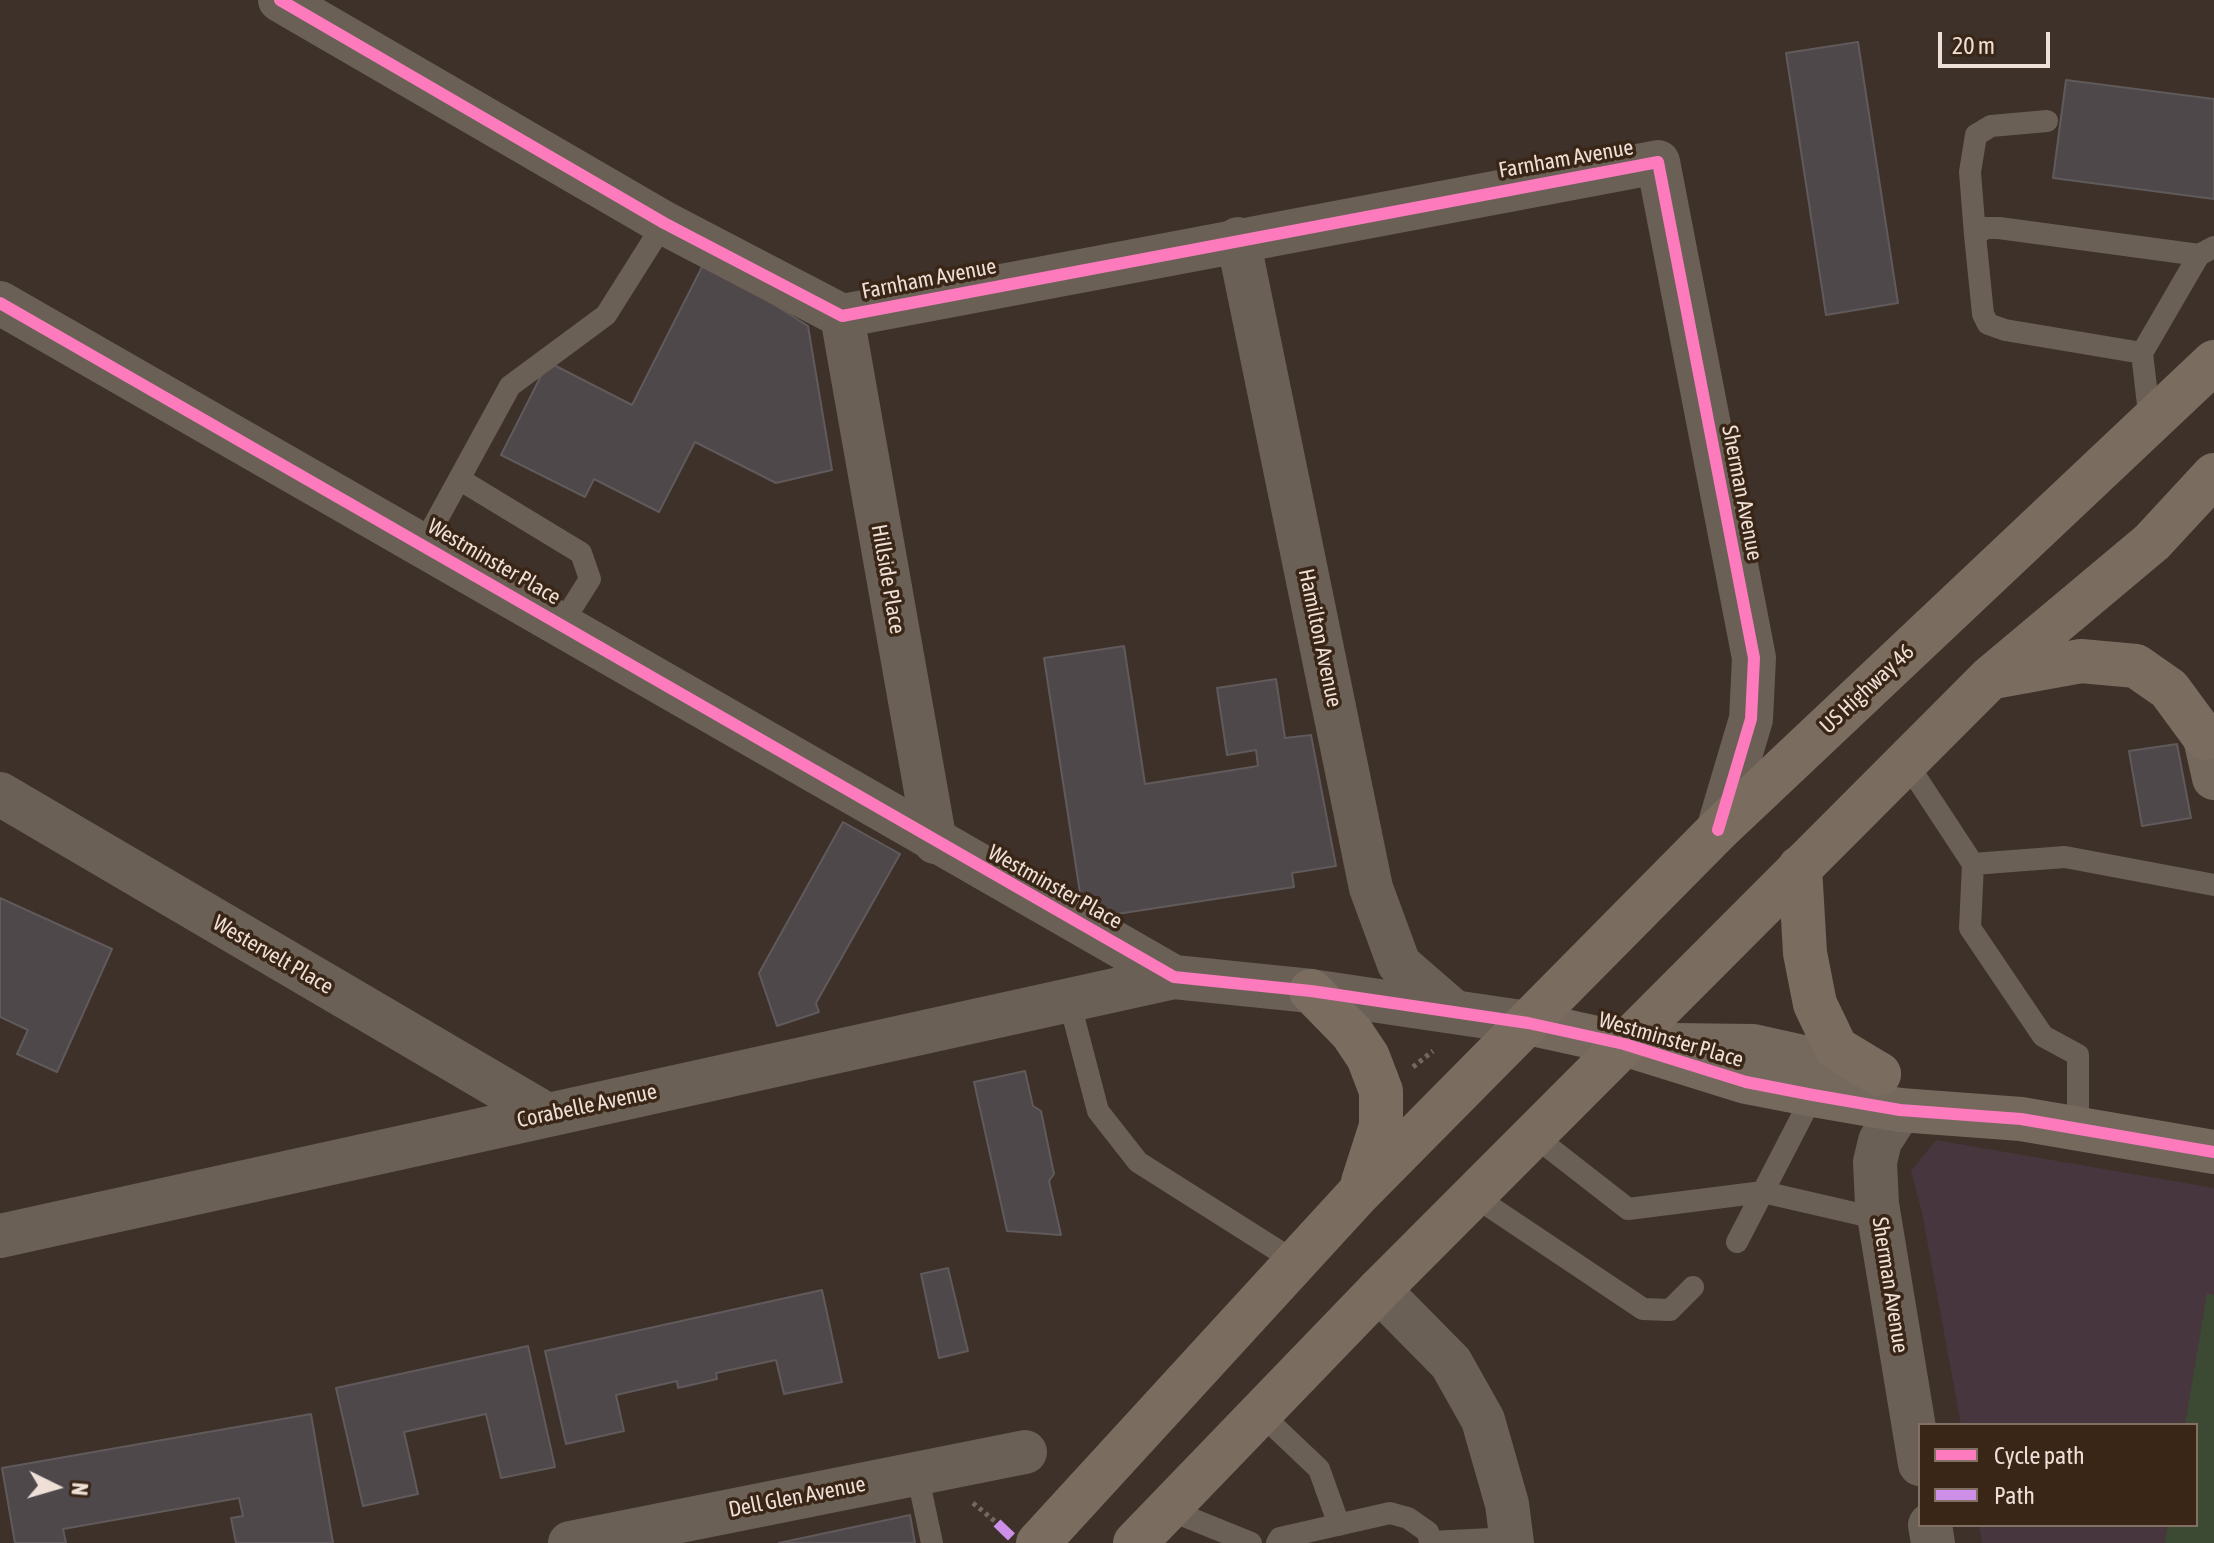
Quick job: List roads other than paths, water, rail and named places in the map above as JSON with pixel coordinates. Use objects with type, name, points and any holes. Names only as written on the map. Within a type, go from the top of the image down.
[{"type":"highway","name":"US Highway 46","points":[[1038,1543],[1359,1193],[1718,830],[2214,362]]},
{"type":"highway","points":[[1135,1543],[1379,1290],[1991,677],[2152,542],[2214,475]]},
{"type":"highway","points":[[2152,542],[2214,511]]},
{"type":"highway","points":[[1991,677],[2081,661],[2136,666],[2169,689],[2210,758]]},
{"type":"highway","points":[[1800,867],[1805,953],[1815,1004],[1836,1048],[1890,1092]]},
{"type":"highway","points":[[1311,991],[1360,1045],[1381,1091],[1381,1126],[1359,1193]]},
{"type":"street","name":"Farnham Avenue","points":[[280,0],[664,223],[842,316],[1658,162]]},
{"type":"street","name":"Sherman Avenue","points":[[1658,162],[1754,658],[1751,719],[1718,830]]},
{"type":"street","name":"Hamilton Avenue","points":[[1238,239],[1371,888],[1399,964],[1453,1011]]},
{"type":"street","name":"Westminster Place","points":[[0,303],[1174,977],[1311,991],[1528,1023],[1624,1044],[1746,1082],[1813,1095],[1890,1092]]},
{"type":"street","name":"Hillside Place","points":[[842,316],[935,842]]},
{"type":"street","name":"Westervelt Place","points":[[0,794],[547,1115]]},
{"type":"street","name":"Corabelle Avenue","points":[[0,1236],[1174,977]]},
{"type":"street","name":"Westminster Place","points":[[1624,1044],[1753,1046],[1890,1092],[2021,1119],[2214,1152]]},
{"type":"street","name":"Sherman Avenue","points":[[1890,1092],[1875,1162],[1880,1219],[1918,1452]]},
{"type":"street","points":[[1379,1290],[1451,1363],[1483,1420],[1507,1504],[1511,1540]]},
{"type":"street","name":"Dell Glen Avenue","points":[[583,1541],[1025,1452]]},
{"type":"lane","points":[[2047,121],[1991,126],[1976,135],[1970,172],[1983,314],[1988,324],[2005,330],[2142,353]]},
{"type":"lane","points":[[423,545],[510,386],[606,315],[664,223]]},
{"type":"lane","points":[[1975,235],[1986,228],[1999,228],[2206,251],[2142,353],[2150,423]]},
{"type":"lane","points":[[459,479],[581,553],[590,579],[561,625]]},
{"type":"lane","points":[[1906,762],[1973,864],[1970,928],[2043,1036],[2078,1055],[2078,1129]]},
{"type":"lane","points":[[1973,864],[2065,857],[2214,885]]},
{"type":"lane","points":[[1069,1000],[1098,1111],[1138,1162],[1296,1262]]},
{"type":"lane","points":[[1737,1242],[1813,1095]]},
{"type":"lane","points":[[1533,1135],[1628,1209],[1763,1192],[1880,1219]]},
{"type":"lane","points":[[1474,1196],[1643,1309],[1670,1310],[1693,1287]]},
{"type":"lane","points":[[1260,1413],[1319,1469],[1339,1525]]},
{"type":"lane","points":[[917,1473],[932,1543]]},
{"type":"lane","points":[[1167,1509],[1251,1543]]},
{"type":"lane","points":[[1277,1543],[1280,1538],[1390,1513],[1408,1518],[1428,1532],[1430,1542],[1511,1540]]}]
